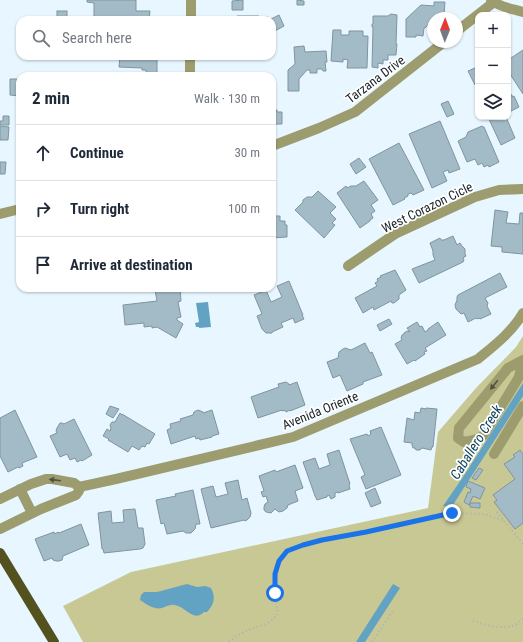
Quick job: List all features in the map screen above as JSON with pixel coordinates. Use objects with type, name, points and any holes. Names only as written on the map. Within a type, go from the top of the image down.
[{"type":"main road","points":[[0,553],[54,642]]},
{"type":"street","points":[[191,0],[191,16]]},
{"type":"street","points":[[463,27],[492,1],[508,8],[523,12]]},
{"type":"street","name":"Tarzana Drive","points":[[276,144],[355,112],[436,48]]},
{"type":"street","points":[[190,60],[190,72]]},
{"type":"street","name":"West Corazon Cicle","points":[[348,266],[395,234],[475,197],[499,190],[523,189]]},
{"type":"street","points":[[0,214],[16,210]]},
{"type":"street","name":"Avenida Oriente","points":[[79,487],[293,437],[478,359],[501,340],[523,313]]},
{"type":"street","points":[[523,360],[519,377],[483,436],[464,442],[458,438],[459,428],[508,368],[523,360]]},
{"type":"street","points":[[494,454],[523,406]]},
{"type":"street","points":[[0,499],[46,479],[74,483],[79,487],[79,492],[76,495],[32,513],[0,529]]},
{"type":"street","points":[[20,489],[32,513]]},
{"type":"path","points":[[497,512],[523,544]]},
{"type":"path","points":[[229,642],[238,635],[266,624],[278,614],[275,593],[275,574],[279,561],[287,551],[322,540],[452,513],[484,514],[504,521]]},
{"type":"path","points":[[372,642],[394,609]]},
{"type":"path","points":[[473,621],[496,627],[509,627],[521,621],[523,618]]},
{"type":"green space","points":[[523,336],[523,642],[83,642],[63,606],[131,572],[428,508],[438,432],[476,388],[516,347]]},
{"type":"water","points":[[208,302],[211,327],[196,327],[195,323],[199,322],[196,303]]},
{"type":"water","points":[[523,383],[523,396],[451,508],[443,506],[465,474]]},
{"type":"water","points":[[187,584],[197,587],[205,586],[211,588],[214,601],[207,612],[196,616],[178,606],[171,605],[156,608],[140,600],[141,595],[144,592],[157,592]]},
{"type":"water","points":[[393,584],[400,588],[365,642],[356,642]]},
{"type":"building","points":[[87,0],[136,0],[136,11],[150,11],[149,16],[94,16],[94,3],[87,2]]},
{"type":"building","points":[[243,0],[243,10],[232,10],[232,1]]},
{"type":"building","points":[[297,0],[304,1],[304,5],[297,5]]},
{"type":"building","points":[[434,2],[445,2],[444,12],[427,12],[427,26],[424,28],[423,36],[416,35],[416,37],[406,37],[406,19],[421,5],[434,6]]},
{"type":"building","points":[[57,11],[67,11],[67,16],[57,16]]},
{"type":"building","points":[[391,14],[397,15],[396,55],[388,55],[388,60],[383,60],[383,64],[378,63],[378,68],[372,67],[373,16],[388,16]]},
{"type":"building","points":[[279,15],[284,26],[276,30],[276,16]]},
{"type":"building","points":[[333,30],[341,30],[341,35],[349,35],[349,31],[363,31],[363,36],[368,36],[367,68],[347,68],[348,60],[343,59],[343,62],[331,61]]},
{"type":"building","points":[[304,46],[305,52],[326,51],[326,71],[317,69],[317,73],[310,73],[310,70],[307,70],[299,79],[299,91],[288,91],[288,70],[295,64],[294,47]]},
{"type":"building","points":[[523,50],[523,94],[511,76],[511,58]]},
{"type":"building","points":[[120,60],[157,60],[157,72],[146,72],[146,70],[142,70],[142,68],[119,67]]},
{"type":"building","points":[[475,68],[475,85],[468,71]]},
{"type":"building","points":[[10,79],[16,79],[16,96],[10,95]]},
{"type":"building","points":[[511,95],[512,97],[514,96],[519,107],[511,111]]},
{"type":"building","points":[[448,101],[454,114],[447,117],[441,104]]},
{"type":"building","points":[[276,110],[277,112],[282,112],[282,124],[276,124]]},
{"type":"building","points":[[3,116],[9,116],[9,125],[0,125],[0,121],[3,121]]},
{"type":"building","points":[[489,120],[507,120],[515,138],[501,145]]},
{"type":"building","points":[[440,121],[460,169],[449,173],[448,170],[443,172],[447,181],[432,188],[409,134]]},
{"type":"building","points":[[0,126],[9,127],[8,140],[0,140]]},
{"type":"building","points":[[482,126],[484,127],[499,162],[489,167],[488,165],[484,167],[482,163],[478,165],[475,159],[467,162],[458,141],[466,137],[468,132]]},
{"type":"building","points":[[399,143],[424,190],[413,195],[411,193],[408,194],[408,196],[404,198],[405,199],[393,205],[369,159]]},
{"type":"building","points":[[359,158],[366,167],[356,174],[350,164]]},
{"type":"building","points":[[0,162],[6,162],[5,174],[0,174]]},
{"type":"building","points":[[364,181],[378,200],[371,205],[375,211],[371,214],[373,218],[360,228],[337,193],[346,186],[347,188],[356,186]]},
{"type":"building","points":[[318,191],[336,207],[330,213],[336,219],[332,223],[335,225],[324,238],[295,210],[303,202],[303,200],[307,197],[312,197]]},
{"type":"building","points":[[495,210],[508,212],[506,223],[519,224],[520,213],[523,213],[523,254],[502,252],[502,247],[491,246]]},
{"type":"building","points":[[276,216],[280,216],[280,221],[285,221],[285,225],[287,225],[287,237],[276,238]]},
{"type":"building","points":[[453,236],[457,245],[460,243],[465,249],[466,256],[463,258],[463,262],[419,283],[412,269],[435,260],[430,243],[440,238],[441,240],[444,240]]},
{"type":"building","points":[[395,270],[406,290],[399,295],[399,299],[394,303],[391,301],[374,310],[373,307],[363,313],[355,298],[377,286],[375,283],[378,281],[377,279],[381,277],[380,276]]},
{"type":"building","points":[[500,273],[507,287],[485,298],[491,314],[468,322],[464,313],[461,314],[456,309],[455,305],[458,295]]},
{"type":"building","points":[[289,281],[304,319],[295,323],[293,318],[281,323],[283,327],[272,333],[266,333],[262,329],[257,316],[262,314],[254,295],[261,292],[267,292],[271,302],[282,297],[277,286]]},
{"type":"building","points":[[155,292],[180,292],[181,301],[178,302],[181,317],[177,318],[177,320],[183,324],[176,338],[157,327],[144,327],[144,323],[125,325],[123,305],[157,301]]},
{"type":"building","points":[[389,319],[392,324],[380,331],[377,325]]},
{"type":"building","points":[[417,322],[420,327],[422,326],[425,332],[438,322],[446,335],[425,348],[427,351],[424,352],[425,354],[415,361],[414,360],[407,364],[395,344],[402,340],[401,338],[404,333],[407,331],[410,332],[407,328]]},
{"type":"building","points":[[365,343],[370,353],[372,352],[382,375],[363,382],[363,384],[347,391],[340,375],[333,378],[327,362],[338,358],[339,352],[345,348],[351,350]]},
{"type":"building","points":[[286,382],[289,385],[297,382],[305,405],[290,411],[286,412],[285,410],[282,410],[258,418],[251,397],[279,387],[278,384]]},
{"type":"building","points":[[110,406],[119,409],[113,418],[106,414]]},
{"type":"building","points":[[421,408],[437,409],[433,447],[431,450],[422,448],[420,450],[416,450],[413,448],[412,443],[404,442],[407,418],[414,420],[415,412],[420,413]]},
{"type":"building","points":[[15,410],[37,457],[22,463],[23,466],[8,472],[0,456],[0,418]]},
{"type":"building","points":[[198,410],[203,413],[212,410],[219,434],[200,440],[199,438],[196,439],[195,436],[171,444],[167,430],[171,428],[170,424],[181,421],[180,419],[193,415],[194,412]]},
{"type":"building","points":[[120,413],[155,434],[149,444],[147,443],[145,447],[142,446],[139,450],[132,446],[128,452],[103,436],[107,429],[110,431],[110,425],[112,422],[115,422]]},
{"type":"building","points":[[74,419],[92,455],[82,461],[77,462],[75,458],[70,460],[67,454],[60,457],[50,436],[57,433],[56,431],[60,423],[64,424]]},
{"type":"building","points":[[381,427],[401,475],[366,489],[361,477],[365,475],[350,439],[367,434],[368,436],[371,434],[370,431]]},
{"type":"building","points":[[339,450],[350,484],[350,489],[335,493],[335,497],[331,499],[329,495],[317,500],[303,462],[315,458],[319,469],[330,465],[327,454]]},
{"type":"building","points":[[520,450],[523,454],[523,523],[515,529],[494,502],[497,500],[493,495],[515,479],[504,464],[515,457],[513,455]]},
{"type":"building","points":[[295,465],[303,488],[295,491],[298,501],[288,505],[283,511],[279,512],[275,509],[271,513],[266,512],[264,507],[268,502],[266,496],[263,497],[261,492],[264,491],[259,476]]},
{"type":"building","points":[[479,468],[483,470],[476,480],[472,478]]},
{"type":"building","points":[[238,480],[242,500],[247,498],[251,513],[250,517],[245,521],[211,528],[201,489],[213,486],[216,497],[228,494],[225,483]]},
{"type":"building","points":[[468,481],[485,488],[480,499],[473,496],[469,505],[464,502],[468,492],[470,493],[471,489],[466,487]]},
{"type":"building","points":[[375,488],[381,503],[371,507],[365,493]]},
{"type":"building","points":[[193,490],[200,524],[196,524],[195,529],[191,533],[186,533],[183,531],[167,534],[164,523],[161,524],[156,500],[176,496],[175,494]]},
{"type":"building","points":[[470,503],[480,503],[480,508],[470,507]]},
{"type":"building","points":[[135,509],[138,528],[143,528],[145,544],[143,548],[104,553],[102,549],[98,513],[111,511],[112,523],[124,522],[123,510]]},
{"type":"building","points":[[81,524],[89,545],[63,556],[62,560],[56,561],[52,558],[44,561],[35,539],[54,532],[55,534],[58,532],[59,533]]},
{"type":"route","points":[[275,593],[275,574],[279,561],[287,551],[322,540],[343,537],[452,513]]},
{"type":"water label","name":"Caballero Creek","points":[[476,442]]}]
